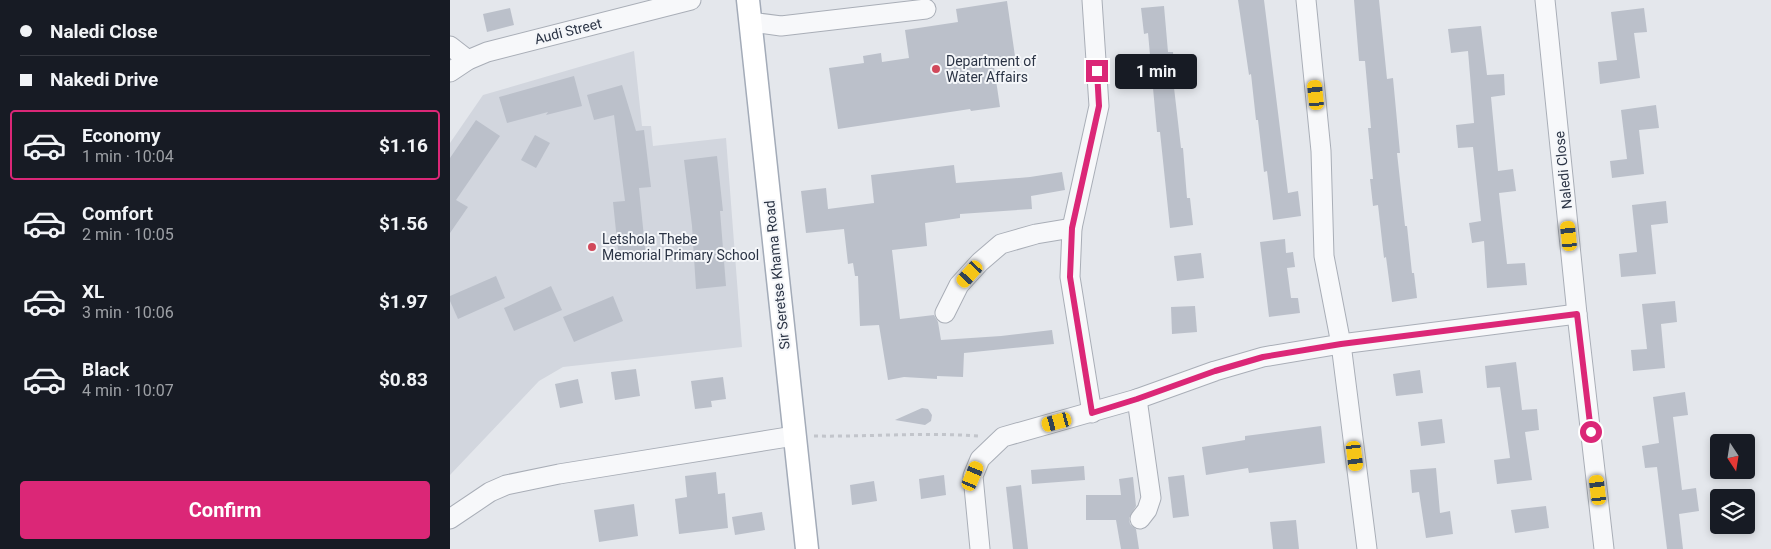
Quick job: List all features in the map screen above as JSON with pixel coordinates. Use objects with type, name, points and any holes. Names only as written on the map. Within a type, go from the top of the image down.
[{"type":"main road","name":"Sir Seretse Khama Road","points":[[750,11],[807,549]]},
{"type":"street","name":"Audi Street","points":[[450,72],[468,60],[486,52],[691,0]]},
{"type":"street","points":[[1092,0],[1099,106],[1072,228],[1070,277],[1092,413]]},
{"type":"street","points":[[1306,0],[1321,151],[1324,256],[1341,344],[1367,549]]},
{"type":"street","name":"Naledi Close","points":[[1545,0],[1577,314],[1604,549]]},
{"type":"street","points":[[750,11],[781,26],[926,9]]},
{"type":"street","points":[[450,46],[468,60]]},
{"type":"street","points":[[945,313],[959,285],[980,262],[1001,244],[1036,234],[1072,228]]},
{"type":"street","points":[[980,549],[973,476],[980,459],[1003,437],[1092,413],[1215,371],[1263,357],[1341,344],[1577,314]]},
{"type":"street","points":[[1137,399],[1150,498],[1147,510],[1140,519]]},
{"type":"street","points":[[450,519],[490,492],[506,485],[560,474],[794,436]]},
{"type":"path","points":[[794,436],[869,437],[948,434],[1003,437]]},
{"type":"shaded area","name":"Letshola Thebe Memorial Primary School","points":[[634,51],[642,126],[651,126],[653,146],[726,138],[742,347],[563,367],[539,381],[450,475],[450,143],[483,95]]},
{"type":"building","points":[[1238,0],[1264,0],[1288,193],[1298,191],[1301,216],[1273,220],[1267,171],[1264,172],[1258,120],[1256,120],[1251,74],[1249,75]]},
{"type":"building","points":[[1354,0],[1379,0],[1387,79],[1393,78],[1400,153],[1397,153],[1405,226],[1407,226],[1412,273],[1414,273],[1417,298],[1392,302],[1386,257],[1384,258],[1378,205],[1373,206],[1370,179],[1373,179],[1368,128],[1371,128],[1365,61],[1359,61]]},
{"type":"building","points":[[1007,1],[1016,63],[994,67],[1000,107],[971,111],[970,109],[838,129],[829,68],[864,63],[863,56],[881,53],[882,62],[909,58],[905,30],[958,22],[956,9]]},
{"type":"building","points":[[1164,6],[1168,52],[1173,52],[1175,79],[1173,79],[1181,148],[1183,148],[1187,198],[1190,198],[1193,225],[1170,228],[1160,132],[1157,132],[1148,33],[1144,34],[1141,8]]},
{"type":"building","points":[[510,8],[514,25],[487,32],[483,14]]},
{"type":"building","points":[[1644,8],[1647,32],[1634,33],[1640,78],[1600,84],[1598,62],[1617,60],[1611,12]]},
{"type":"building","points":[[1481,26],[1487,75],[1504,74],[1505,95],[1491,97],[1498,171],[1513,169],[1516,191],[1499,193],[1507,264],[1525,263],[1527,285],[1487,288],[1484,241],[1472,243],[1469,223],[1481,221],[1473,147],[1458,148],[1456,125],[1474,123],[1468,51],[1451,53],[1448,29]]},
{"type":"building","points":[[574,76],[582,106],[546,115],[548,112],[507,123],[499,97]]},
{"type":"building","points":[[622,85],[636,131],[644,130],[651,187],[639,188],[646,257],[619,260],[613,202],[625,201],[614,115],[594,120],[587,95]]},
{"type":"building","points":[[1656,105],[1659,128],[1639,130],[1644,174],[1612,178],[1610,161],[1627,159],[1621,110]]},
{"type":"building","points":[[476,120],[500,136],[456,200],[468,207],[450,233],[450,158]]},
{"type":"building","points":[[535,135],[550,143],[536,168],[521,160]]},
{"type":"building","points":[[717,156],[723,211],[720,211],[726,286],[696,289],[692,226],[684,160]]},
{"type":"building","points":[[954,165],[956,183],[1030,177],[1062,172],[1065,190],[1031,196],[1032,209],[960,214],[960,218],[925,223],[927,246],[892,250],[900,319],[934,315],[938,322],[941,340],[1052,330],[1054,344],[964,353],[963,377],[937,376],[937,379],[904,377],[888,380],[879,325],[860,326],[858,276],[855,276],[853,263],[848,264],[844,229],[806,233],[801,191],[826,188],[828,209],[874,203],[871,175]]},
{"type":"building","points":[[1666,201],[1668,223],[1651,225],[1656,274],[1621,277],[1619,254],[1637,252],[1632,205]]},
{"type":"building","points":[[1285,239],[1286,253],[1293,252],[1295,267],[1287,268],[1291,298],[1298,298],[1300,313],[1269,317],[1260,242]]},
{"type":"building","points":[[1201,253],[1204,278],[1177,281],[1174,256]]},
{"type":"building","points":[[496,276],[505,298],[458,319],[450,301],[450,296]]},
{"type":"building","points":[[551,286],[562,310],[514,331],[504,308]]},
{"type":"building","points":[[613,296],[623,321],[574,342],[563,317]]},
{"type":"building","points":[[1675,301],[1677,322],[1661,324],[1665,368],[1633,371],[1631,350],[1647,349],[1642,304]]},
{"type":"building","points":[[1195,306],[1197,332],[1172,334],[1171,307]]},
{"type":"building","points":[[1516,362],[1522,410],[1537,409],[1539,430],[1525,432],[1532,480],[1497,484],[1494,460],[1510,458],[1500,387],[1487,388],[1485,366]]},
{"type":"building","points":[[636,369],[640,396],[615,400],[611,372]]},
{"type":"building","points":[[1420,370],[1423,393],[1396,396],[1393,374]]},
{"type":"building","points":[[723,377],[726,399],[711,401],[712,407],[695,409],[691,381]]},
{"type":"building","points":[[578,379],[583,403],[560,408],[555,384]]},
{"type":"building","points":[[1685,392],[1688,415],[1673,417],[1682,490],[1696,488],[1699,511],[1679,514],[1683,549],[1667,549],[1657,467],[1645,468],[1642,446],[1659,443],[1653,397]]},
{"type":"building","points":[[922,408],[928,409],[932,415],[931,421],[925,425],[895,420]]},
{"type":"building","points":[[1442,419],[1445,443],[1421,446],[1418,422]]},
{"type":"building","points":[[1321,426],[1325,463],[1249,473],[1248,468],[1206,475],[1202,447],[1245,440],[1245,436]]},
{"type":"building","points":[[1084,466],[1085,480],[1032,484],[1031,470]]},
{"type":"building","points":[[1436,468],[1440,513],[1450,511],[1453,534],[1426,538],[1419,492],[1412,493],[1410,470]]},
{"type":"building","points":[[716,472],[718,494],[725,493],[728,528],[679,534],[675,499],[687,497],[685,476]]},
{"type":"building","points":[[944,475],[946,495],[921,499],[919,479]]},
{"type":"building","points":[[1184,475],[1189,516],[1173,518],[1168,477]]},
{"type":"building","points":[[1133,477],[1136,506],[1129,518],[1130,524],[1136,529],[1139,549],[1121,549],[1116,520],[1086,520],[1086,495],[1121,495],[1119,479]]},
{"type":"building","points":[[874,481],[877,501],[852,505],[850,485]]},
{"type":"building","points":[[1021,485],[1028,549],[1013,549],[1006,487]]},
{"type":"building","points":[[634,504],[638,536],[599,542],[594,510]]},
{"type":"building","points":[[1546,506],[1549,528],[1515,533],[1511,510]]},
{"type":"building","points":[[762,512],[765,530],[735,535],[732,517]]},
{"type":"building","points":[[1296,520],[1299,549],[1273,549],[1270,522]]},
{"type":"place","name":"Department of Water Affairs","points":[[936,69]]},
{"type":"place","name":"Letshola Thebe Memorial Primary School","points":[[592,247]]},
{"type":"route","points":[[1097,71],[1099,106],[1092,145],[1072,228],[1070,248],[1070,277],[1092,413],[1215,371],[1263,357],[1341,344],[1577,314],[1591,432]]}]
